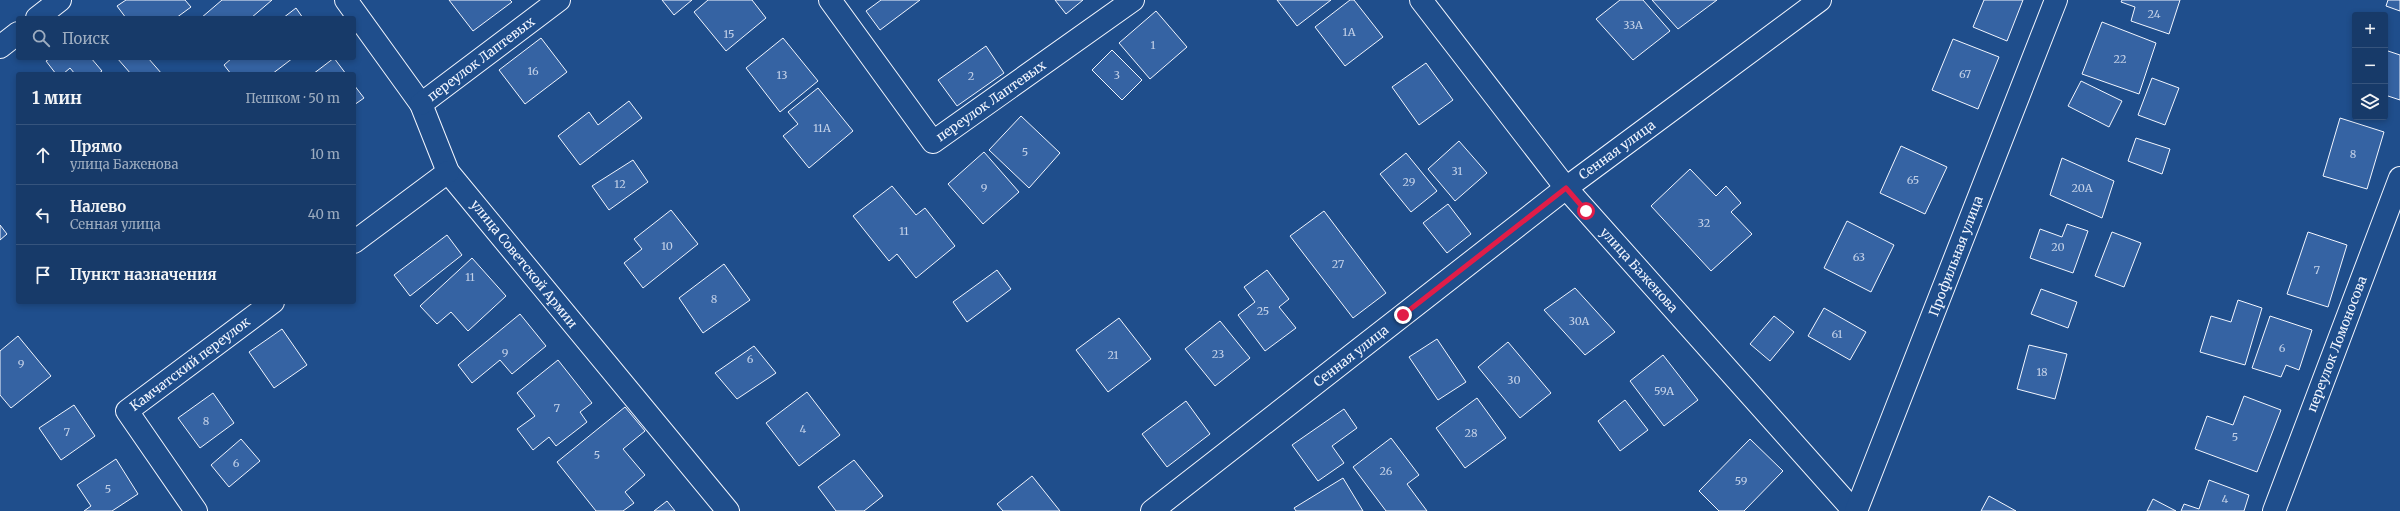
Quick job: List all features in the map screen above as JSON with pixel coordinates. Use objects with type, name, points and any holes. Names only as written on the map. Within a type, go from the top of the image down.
[{"type":"street","points":[[40,16],[60,0]]},
{"type":"street","name":"улица Советской Армии","points":[[346,0],[421,104],[448,172],[728,511]]},
{"type":"street","name":"переулок Лаптевых","points":[[421,104],[560,0]]},
{"type":"street","name":"переулок Лаптевых","points":[[830,0],[933,142],[1133,0]]},
{"type":"street","name":"улица Баженова","points":[[1421,0],[1566,188],[1855,511]]},
{"type":"street","name":"Сенная улица","points":[[1152,511],[1566,188],[1820,0]]},
{"type":"street","name":"Профильная улица","points":[[1855,511],[2056,0]]},
{"type":"street","points":[[0,47],[16,35]]},
{"type":"street","points":[[356,241],[448,172]]},
{"type":"street","name":"переулок Ломоносова","points":[[2274,511],[2400,178]]},
{"type":"street","name":"Камчатский переулок","points":[[196,511],[127,411],[270,304]]},
{"type":"building","points":[[126,0],[185,0],[191,7],[179,16],[124,16],[117,6]]},
{"type":"building","points":[[222,0],[272,0],[253,16],[203,16]]},
{"type":"building","points":[[449,0],[510,0],[512,2],[473,31]]},
{"type":"building","points":[[662,0],[692,0],[674,15]]},
{"type":"building","points":[[708,0],[752,0],[766,18],[726,51],[694,12]]},
{"type":"building","points":[[881,0],[920,0],[880,30],[866,11]]},
{"type":"building","points":[[1055,0],[1083,0],[1066,14]]},
{"type":"building","points":[[1277,0],[1331,0],[1297,26]]},
{"type":"building","points":[[1350,0],[1354,0],[1383,37],[1345,66],[1315,27]]},
{"type":"building","points":[[1620,0],[1643,0],[1670,31],[1633,60],[1596,19]]},
{"type":"building","points":[[1652,0],[1717,0],[1678,29]]},
{"type":"building","points":[[1984,0],[2023,0],[2007,41],[1973,27]]},
{"type":"building","points":[[2122,0],[2180,0],[2169,34],[2131,21],[2135,7],[2121,2]]},
{"type":"building","points":[[2388,0],[2400,0],[2400,11],[2386,6]]},
{"type":"building","points":[[296,8],[302,16],[286,16]]},
{"type":"building","points":[[1156,11],[1187,47],[1150,79],[1119,43]]},
{"type":"building","points":[[2102,22],[2156,43],[2139,94],[2082,74]]},
{"type":"building","points":[[541,38],[567,72],[525,104],[499,70]]},
{"type":"building","points":[[783,38],[818,81],[780,112],[746,68]]},
{"type":"building","points":[[1953,39],[1999,57],[1978,109],[1932,90]]},
{"type":"building","points":[[986,46],[1004,73],[957,106],[938,80]]},
{"type":"building","points":[[1112,50],[1142,80],[1122,100],[1092,70]]},
{"type":"building","points":[[2388,51],[2400,55],[2400,100],[2388,96]]},
{"type":"building","points":[[93,60],[102,71],[73,72],[70,68],[65,72],[54,72],[46,61]]},
{"type":"building","points":[[119,60],[150,60],[160,72],[129,72]]},
{"type":"building","points":[[230,60],[290,60],[275,72],[229,72],[224,65]]},
{"type":"building","points":[[331,60],[336,60],[344,72],[316,72]]},
{"type":"building","points":[[1426,63],[1453,100],[1419,125],[1392,87]]},
{"type":"building","points":[[2152,78],[2179,88],[2165,125],[2138,115]]},
{"type":"building","points":[[2081,81],[2122,101],[2109,127],[2068,106]]},
{"type":"building","points":[[356,88],[364,98],[356,104]]},
{"type":"building","points":[[818,88],[853,131],[809,168],[783,136],[798,124],[788,112]]},
{"type":"building","points":[[629,101],[642,118],[580,165],[558,136],[589,112],[598,125]]},
{"type":"building","points":[[1021,116],[1060,153],[1029,188],[989,150]]},
{"type":"building","points":[[2340,118],[2384,132],[2367,189],[2323,176]]},
{"type":"building","points":[[2136,138],[2170,149],[2162,174],[2128,161]]},
{"type":"building","points":[[1459,141],[1487,173],[1455,201],[1428,169]]},
{"type":"building","points":[[1901,146],[1947,167],[1925,214],[1880,193]]},
{"type":"building","points":[[984,152],[1019,192],[983,224],[948,184]]},
{"type":"building","points":[[1406,153],[1437,191],[1411,212],[1380,174]]},
{"type":"building","points":[[2062,158],[2114,181],[2102,218],[2050,195]]},
{"type":"building","points":[[633,160],[648,182],[609,210],[592,186]]},
{"type":"building","points":[[1690,169],[1716,196],[1726,186],[1741,203],[1731,212],[1752,234],[1711,271],[1651,206]]},
{"type":"building","points":[[892,186],[916,215],[925,208],[955,246],[916,278],[897,254],[889,261],[853,216]]},
{"type":"building","points":[[1448,204],[1471,234],[1447,253],[1423,223]]},
{"type":"building","points":[[671,210],[698,244],[643,288],[624,263],[642,249],[634,239]]},
{"type":"building","points":[[1324,211],[1386,293],[1353,318],[1290,236]]},
{"type":"building","points":[[1847,221],[1894,245],[1871,292],[1824,268]]},
{"type":"building","points":[[2067,224],[2088,231],[2073,273],[2030,258],[2040,229],[2062,237]]},
{"type":"building","points":[[0,225],[7,234],[0,240]]},
{"type":"building","points":[[2112,232],[2141,243],[2124,287],[2095,276]]},
{"type":"building","points":[[2308,232],[2347,245],[2328,307],[2287,294]]},
{"type":"building","points":[[447,235],[462,255],[410,296],[394,275]]},
{"type":"building","points":[[472,258],[506,296],[468,331],[451,312],[437,324],[420,306]]},
{"type":"building","points":[[724,264],[750,300],[703,333],[679,298]]},
{"type":"building","points":[[997,270],[1011,289],[967,322],[953,302]]},
{"type":"building","points":[[1267,270],[1289,299],[1279,307],[1296,328],[1265,351],[1238,315],[1255,302],[1244,287]]},
{"type":"building","points":[[1575,288],[1615,332],[1585,355],[1544,310]]},
{"type":"building","points":[[2041,289],[2077,302],[2068,328],[2031,314]]},
{"type":"building","points":[[2238,300],[2262,308],[2245,365],[2200,352],[2211,316],[2231,322]]},
{"type":"building","points":[[1824,308],[1866,332],[1850,360],[1808,336]]},
{"type":"building","points":[[520,314],[546,346],[512,374],[500,360],[472,383],[458,365]]},
{"type":"building","points":[[1774,316],[1794,332],[1770,361],[1750,344]]},
{"type":"building","points":[[2270,316],[2312,330],[2299,370],[2286,365],[2281,377],[2252,368]]},
{"type":"building","points":[[1119,318],[1151,359],[1108,392],[1076,350]]},
{"type":"building","points":[[1220,321],[1250,358],[1215,386],[1185,349]]},
{"type":"building","points":[[282,329],[307,365],[274,388],[249,352]]},
{"type":"building","points":[[18,336],[51,376],[11,408],[0,395],[0,351]]},
{"type":"building","points":[[1437,339],[1466,382],[1438,400],[1409,357]]},
{"type":"building","points":[[1508,342],[1551,393],[1520,418],[1478,367]]},
{"type":"building","points":[[2029,345],[2067,354],[2055,399],[2017,389]]},
{"type":"building","points":[[754,346],[776,373],[737,399],[715,373]]},
{"type":"building","points":[[1663,355],[1698,400],[1664,426],[1630,381]]},
{"type":"building","points":[[558,360],[592,403],[580,412],[587,422],[556,446],[549,437],[533,450],[517,429],[535,416],[517,393]]},
{"type":"building","points":[[807,392],[840,435],[799,466],[766,423]]},
{"type":"building","points":[[213,393],[234,423],[200,448],[178,418]]},
{"type":"building","points":[[2244,396],[2281,410],[2257,472],[2195,449],[2207,416],[2233,425]]},
{"type":"building","points":[[1477,398],[1506,438],[1465,468],[1436,428]]},
{"type":"building","points":[[1625,400],[1648,430],[1620,451],[1598,421]]},
{"type":"building","points":[[1186,401],[1210,434],[1167,467],[1142,434]]},
{"type":"building","points":[[74,405],[95,436],[61,460],[39,428]]},
{"type":"building","points":[[625,407],[645,431],[623,449],[645,475],[625,492],[634,503],[623,511],[596,511],[557,462]]},
{"type":"building","points":[[1344,409],[1357,428],[1332,446],[1344,463],[1318,481],[1292,445]]},
{"type":"building","points":[[1391,438],[1419,475],[1407,484],[1427,511],[1386,511],[1353,467]]},
{"type":"building","points":[[241,439],[260,461],[229,487],[211,465]]},
{"type":"building","points":[[1750,439],[1783,471],[1744,511],[1719,511],[1699,491]]},
{"type":"building","points":[[116,459],[138,494],[112,511],[84,511],[91,506],[77,485]]},
{"type":"building","points":[[854,460],[883,496],[864,511],[836,511],[818,487]]},
{"type":"building","points":[[1032,476],[1060,511],[1003,511],[997,504]]},
{"type":"building","points":[[1343,478],[1363,511],[1296,511],[1294,508]]},
{"type":"building","points":[[2209,480],[2249,495],[2244,511],[2181,511],[2184,504],[2199,509]]},
{"type":"building","points":[[1989,496],[2016,511],[1981,511]]},
{"type":"building","points":[[2153,499],[2176,511],[2147,511]]},
{"type":"building","points":[[667,501],[675,511],[654,511]]},
{"type":"route","points":[[1403,315],[1566,188],[1586,211]]}]
